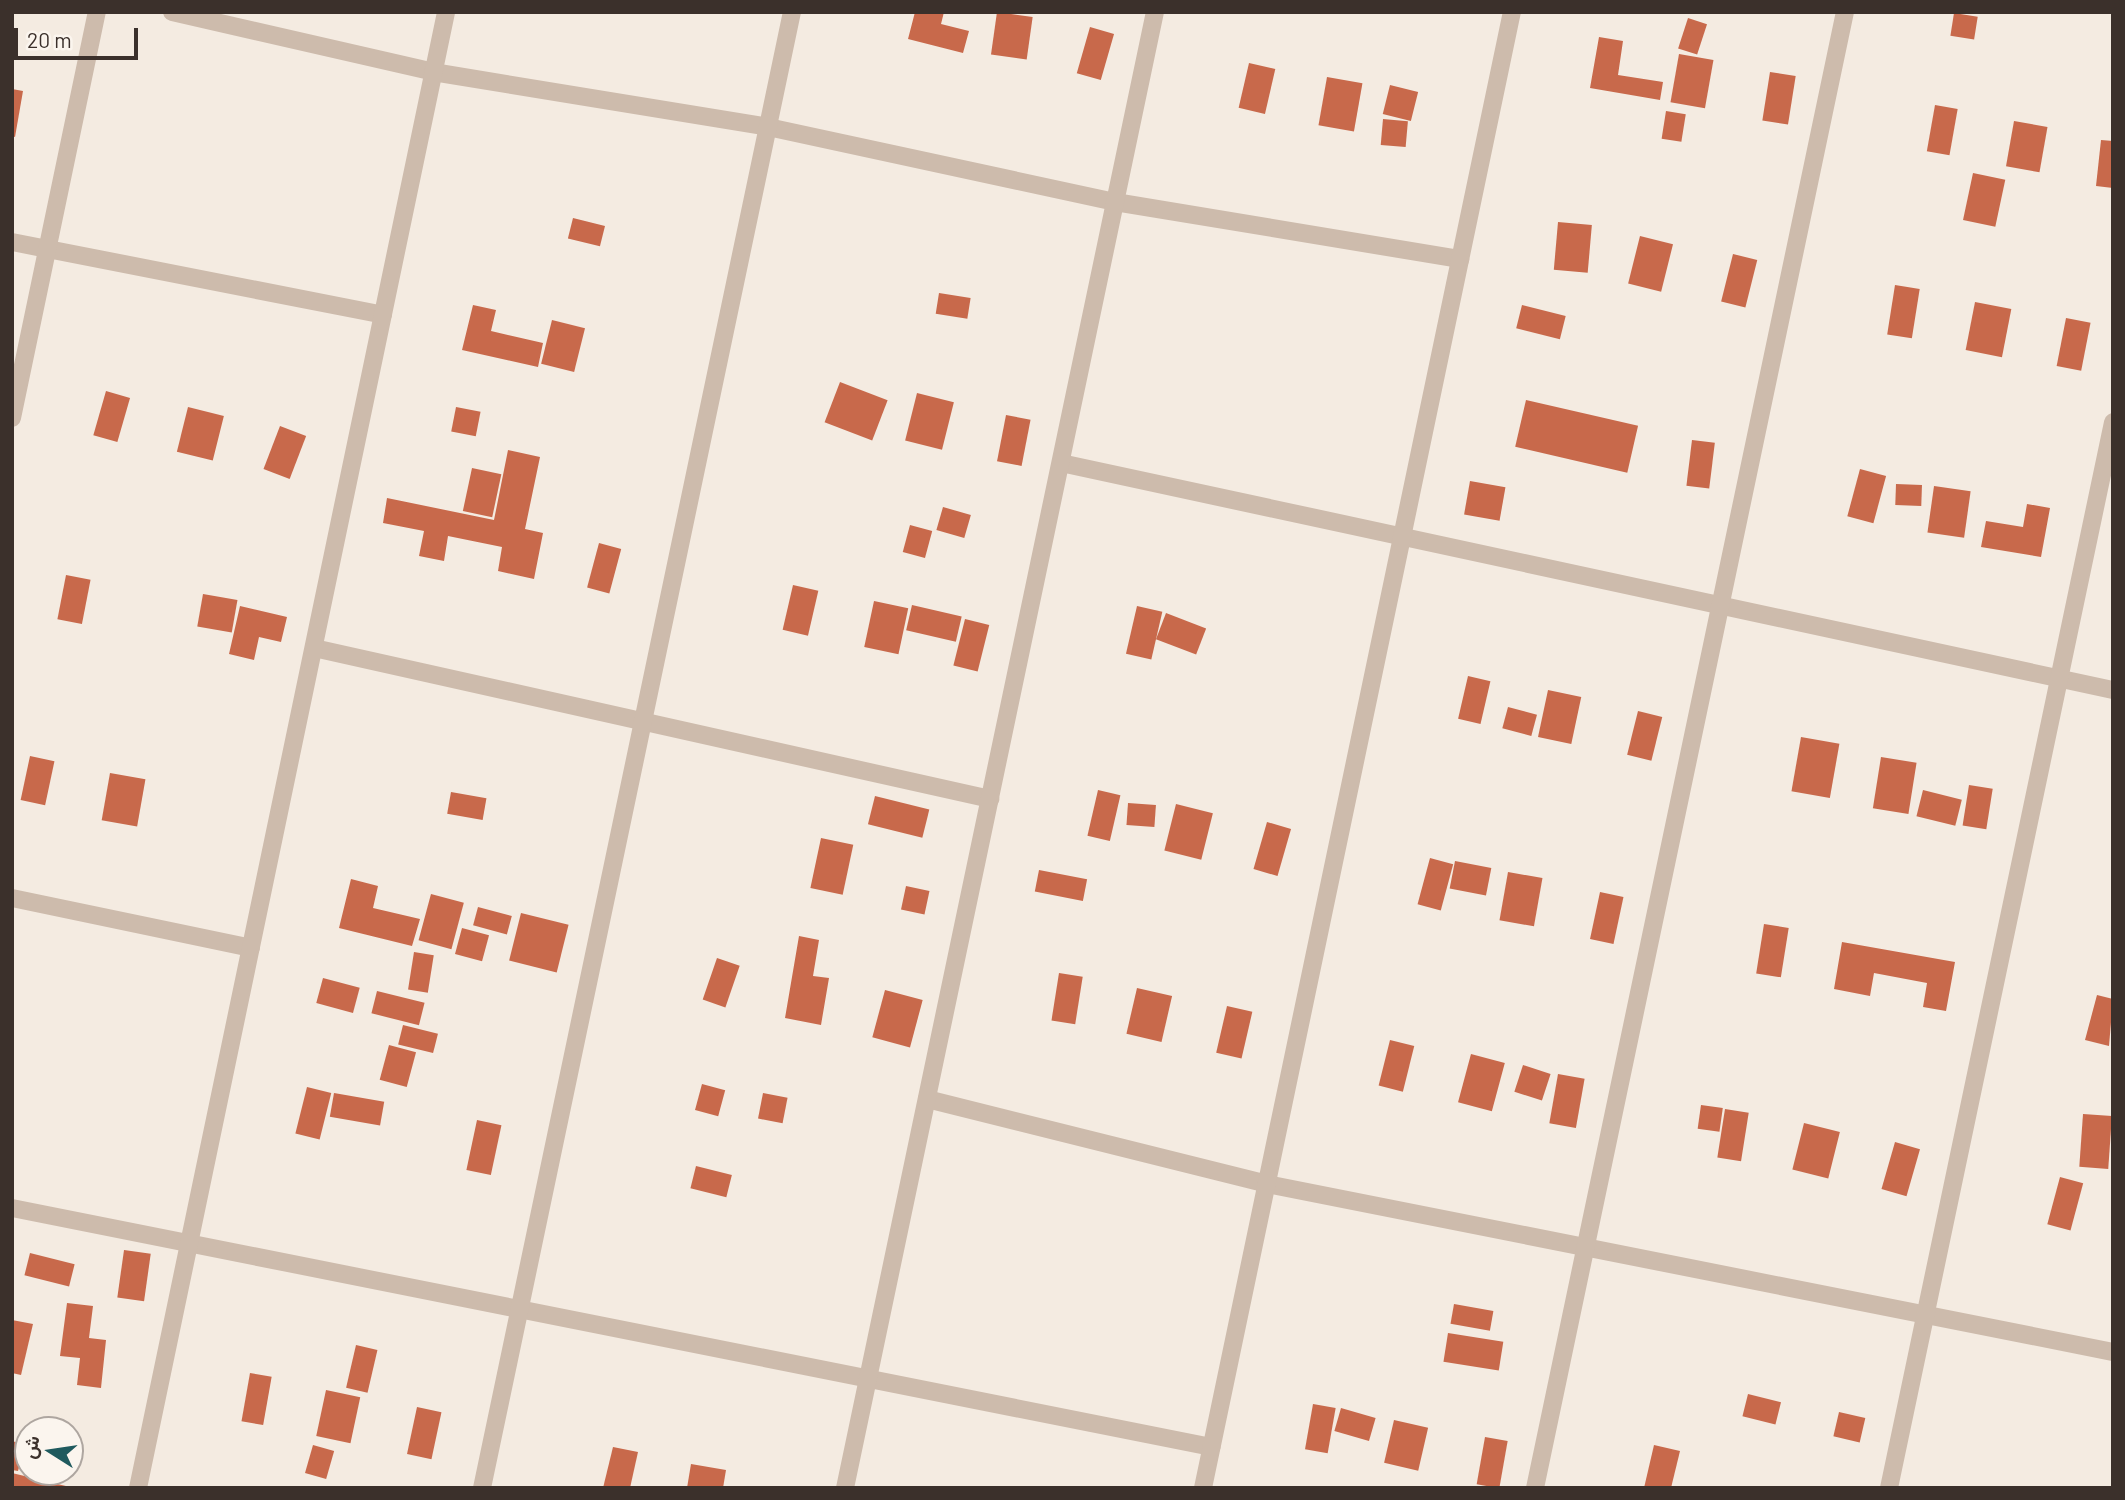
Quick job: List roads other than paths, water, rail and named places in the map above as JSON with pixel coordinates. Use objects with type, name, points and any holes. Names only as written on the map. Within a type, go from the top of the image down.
[{"type":"street","points":[[12,418],[97,12]]},
{"type":"street","points":[[172,12],[433,72],[768,127],[1115,202],[1460,259]]},
{"type":"street","points":[[138,1488],[446,12]]},
{"type":"street","points":[[482,1488],[792,12]]},
{"type":"street","points":[[845,1488],[1155,12]]},
{"type":"street","points":[[1203,1488],[1511,12]]},
{"type":"street","points":[[1535,1488],[1845,12]]},
{"type":"street","points":[[12,242],[383,315]]},
{"type":"street","points":[[1889,1488],[2113,422]]},
{"type":"street","points":[[1061,463],[2113,690]]},
{"type":"street","points":[[314,648],[990,799]]},
{"type":"street","points":[[12,898],[251,948]]},
{"type":"street","points":[[927,1099],[1266,1184],[1585,1251],[1926,1310],[2113,1352]]},
{"type":"street","points":[[12,1208],[1211,1447]]}]
